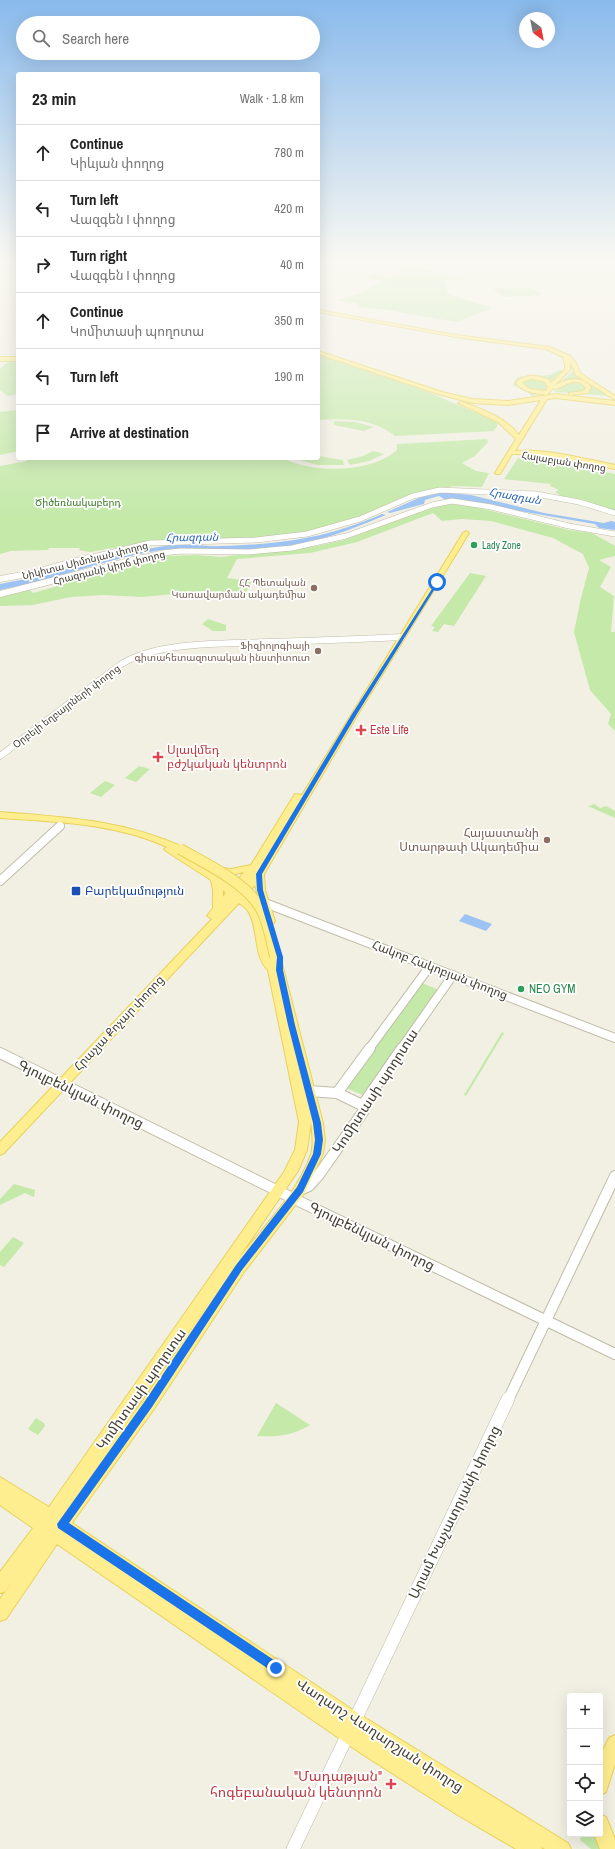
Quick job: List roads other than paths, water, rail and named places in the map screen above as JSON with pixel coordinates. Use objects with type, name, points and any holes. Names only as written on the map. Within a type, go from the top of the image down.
[{"type":"main road","points":[[521,345],[535,347],[558,354],[567,361],[568,366],[565,372],[554,380],[552,390]]},
{"type":"main road","points":[[524,345],[547,348],[568,357],[573,363],[574,369],[578,374],[615,401]]},
{"type":"main road","points":[[320,352],[466,399],[506,402],[552,390],[566,381],[574,380],[585,383],[589,388],[588,391],[583,393],[549,396],[508,403],[494,409],[494,412],[509,425],[519,427],[528,425]]},
{"type":"main road","points":[[320,352],[440,393],[472,401],[508,403]]},
{"type":"main road","points":[[0,359],[16,359]]},
{"type":"main road","points":[[552,390],[558,382],[574,369]]},
{"type":"main road","points":[[552,390],[547,381],[538,378],[524,379],[519,383],[523,388],[531,391],[552,390],[564,395],[615,401]]},
{"type":"main road","points":[[440,393],[496,418],[519,439]]},
{"type":"main road","points":[[513,452],[535,424],[552,398],[564,395]]},
{"type":"main road","points":[[501,473],[519,439],[545,399],[528,432]]},
{"type":"main road","name":"Հալաբյան փողոց","points":[[513,452],[588,461],[615,467]]},
{"type":"main road","name":"Հալաբյան փողոց","points":[[513,452],[580,463],[615,471]]},
{"type":"main road","points":[[240,889],[256,871],[464,533]]},
{"type":"main road","points":[[0,815],[81,822],[118,827],[163,840],[215,878],[240,889]]},
{"type":"main road","points":[[0,821],[60,826],[115,833],[168,845],[184,846],[225,870],[255,906],[260,914],[273,957],[304,1075],[310,1091],[319,1140],[317,1154],[296,1194]]},
{"type":"main road","points":[[168,845],[179,850],[240,889],[257,919],[266,959],[276,971]]},
{"type":"main road","points":[[225,870],[256,871]]},
{"type":"main road","points":[[215,878],[224,875],[225,870]]},
{"type":"main road","points":[[256,871],[260,890],[280,957],[276,971]]},
{"type":"main road","points":[[215,878],[218,890],[218,910]]},
{"type":"main road","name":"Հրաչյա Քոչար փողոց","points":[[0,1140],[58,1083],[229,908],[240,889]]},
{"type":"main road","name":"Հրաչյա Քոչար փողոց","points":[[0,1150],[58,1083],[218,910],[240,889]]},
{"type":"main road","points":[[229,908],[252,908],[258,903],[265,903]]},
{"type":"main road","name":"Կոմիտասի պողոտա","points":[[0,1613],[53,1525],[66,1498],[278,1191],[301,1153],[305,1137],[306,1122],[276,971]]},
{"type":"main road","name":"Կոմիտասի պողոտա","points":[[0,1585],[53,1525],[148,1404],[239,1268],[296,1194]]},
{"type":"main road","name":"Վաղարշ Վաղարշյան փողոց","points":[[0,1484],[53,1525],[351,1727],[462,1808],[533,1849]]},
{"type":"main road","name":"Վաղարշ Վաղարշյան փողոց","points":[[0,1496],[53,1525]]},
{"type":"main road","name":"Վաղարշ Վաղարշյան փողոց","points":[[351,1727],[562,1849]]},
{"type":"main road","points":[[603,1776],[609,1755],[615,1744]]},
{"type":"main road","points":[[603,1833],[605,1840],[611,1849]]},
{"type":"street","name":"Նիկիտա Սիմոնյան փողոց","points":[[0,579],[33,574],[150,543],[176,541],[256,540],[307,534],[360,520],[413,496],[433,491],[536,494],[579,502],[615,513]]},
{"type":"street","points":[[448,491],[450,500]]},
{"type":"street","name":"Հրազդանի կիրճ փողոց","points":[[0,594],[162,553],[181,551],[249,552],[292,548],[322,542],[361,532],[432,505],[450,500],[491,507],[569,526],[615,534]]},
{"type":"street","name":"Օրբելի եղբայրների փողոց","points":[[0,756],[124,662],[141,654],[162,649],[202,645],[399,637]]},
{"type":"street","points":[[0,881],[60,826]]},
{"type":"street","name":"Հակոբ Հակոբյան փողոց","points":[[265,903],[615,1038]]},
{"type":"street","name":"Կոմիտասի պողոտա","points":[[337,1094],[430,966]]},
{"type":"street","name":"Կոմիտասի պողոտա","points":[[296,1194],[309,1186],[318,1176],[363,1112],[364,1106],[453,975]]},
{"type":"street","name":"Գյուլբենկյան փողոց","points":[[0,1054],[278,1191],[296,1194],[615,1354]]},
{"type":"street","points":[[310,1091],[337,1094],[364,1106]]},
{"type":"street","name":"Արամ Խաչատրյանի փողոց","points":[[293,1849],[615,1176]]},
{"type":"water","points":[[442,492],[471,495],[544,513],[604,523],[611,521],[615,522],[615,530],[599,528],[595,524],[444,499],[439,496],[425,500],[424,504],[390,513],[387,512],[423,496]]},
{"type":"water","points":[[382,514],[386,515],[337,534],[297,545],[242,551],[180,549],[155,551],[116,559],[39,581],[0,590],[0,584],[43,575],[128,553],[171,545],[223,546],[265,544],[285,541],[343,529]]},
{"type":"water","points":[[465,914],[492,924],[486,931],[459,921]]},
{"type":"tunnel","points":[[547,399],[551,391]]},
{"type":"place","name":"Lady Zone","points":[[474,545]]},
{"type":"place","name":"ՀՀ Պետական Կառավարման ակադեմիա","points":[[314,588]]},
{"type":"place","name":"Ֆիզիոլոգիայի գիտահետազոտական ինստիտուտ","points":[[318,651]]},
{"type":"place","name":"Este Life","points":[[361,730]]},
{"type":"place","name":"Սլավմեդ բժշկական կենտրոն","points":[[158,757]]},
{"type":"place","name":"Հայաստանի Ստարթափ Ակադեմիա","points":[[547,840]]},
{"type":"place","name":"Բարեկամություն","points":[[76,891]]},
{"type":"place","name":"NEO GYM","points":[[521,989]]},
{"type":"place","name":"\"Մադաթյան\" հոգեբանական կենտրոն","points":[[391,1784]]},
{"type":"water label","name":"Հրազդան","points":[[515,496]]},
{"type":"water label","name":"Հրազդան","points":[[192,537]]},
{"type":"park label","name":"Ծիծեռնակաբերդ","points":[[78,502]]}]
